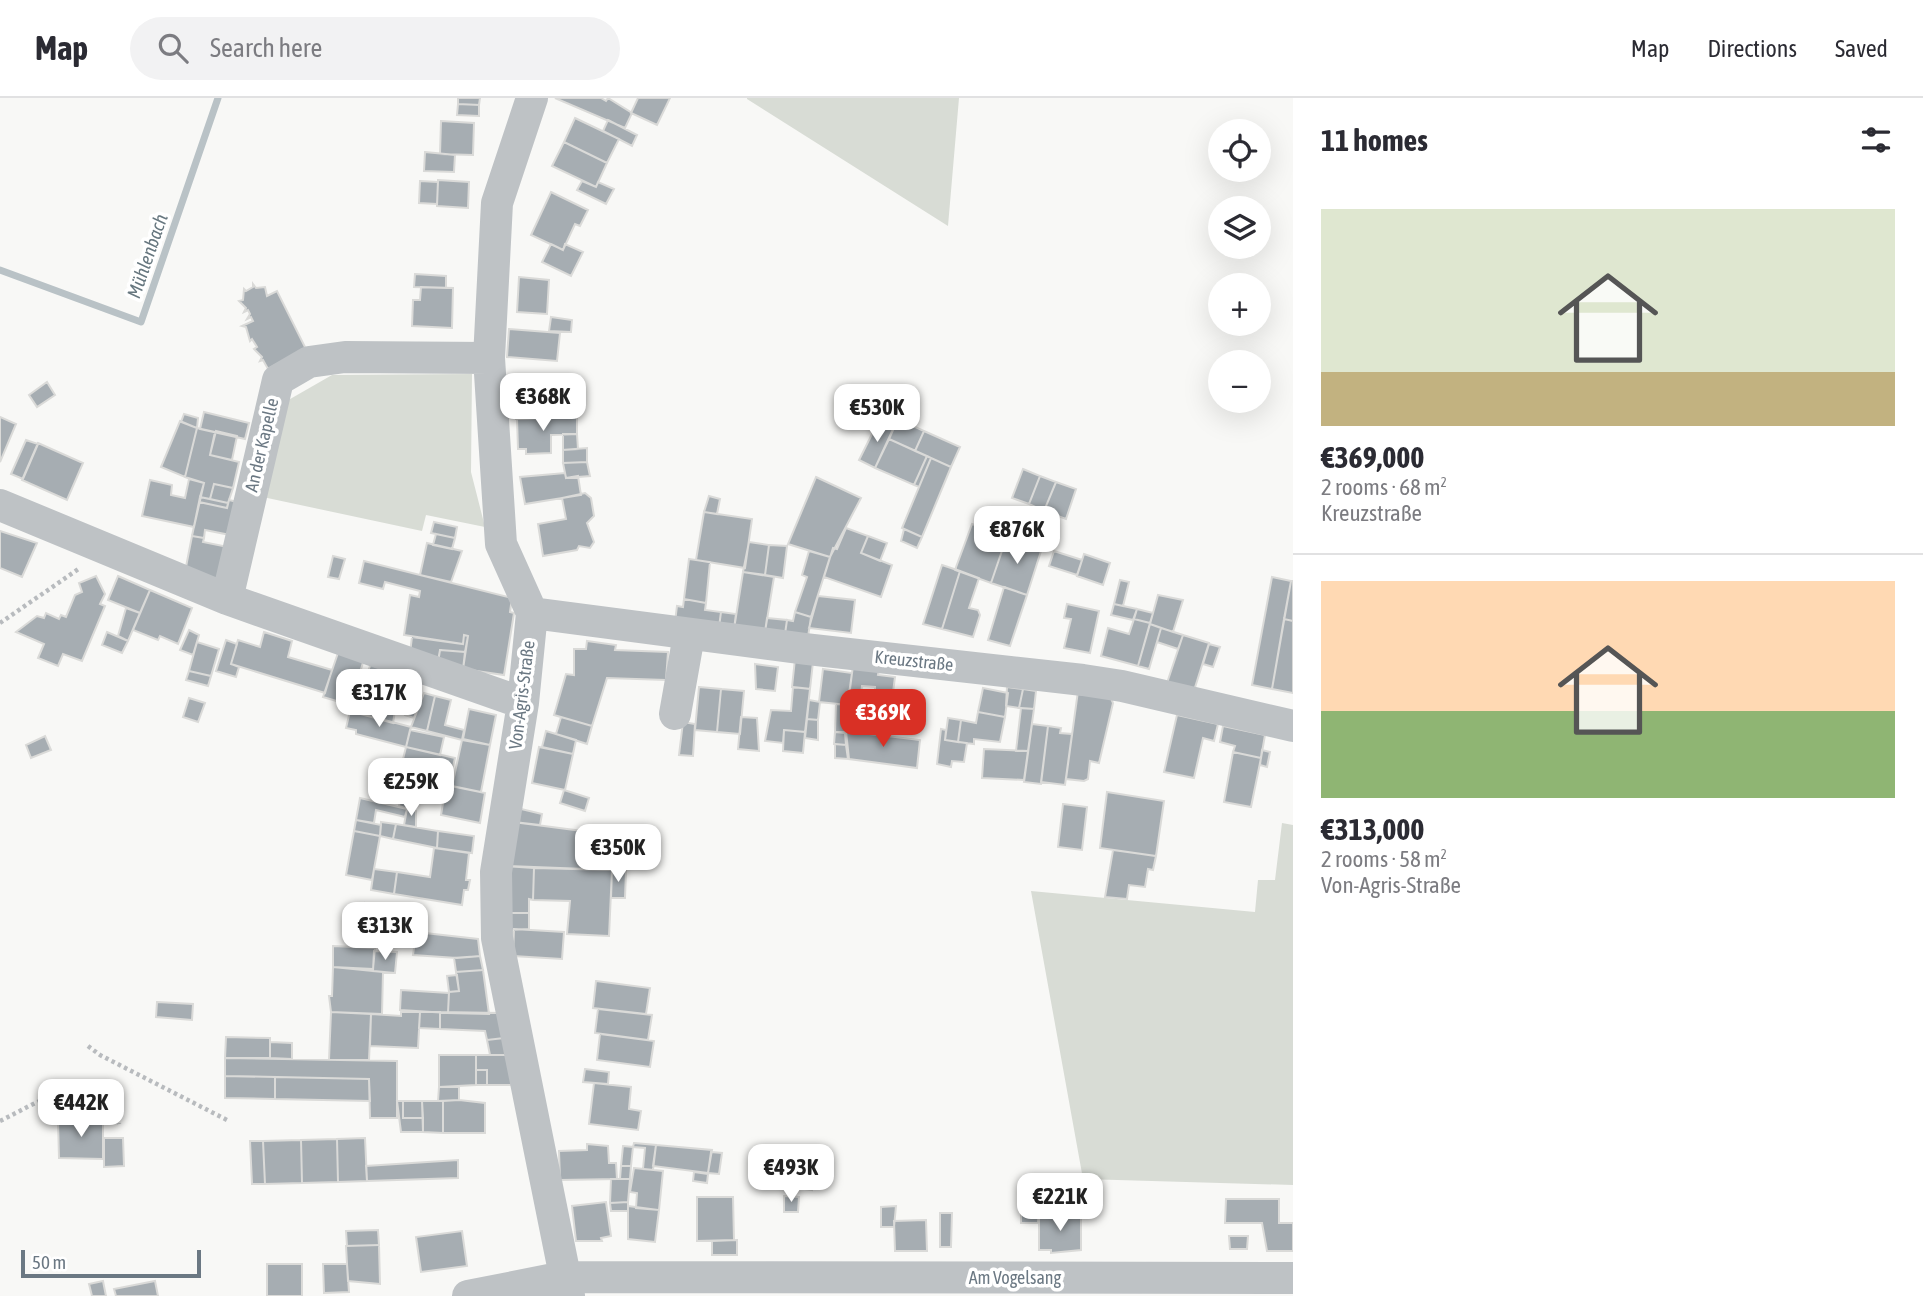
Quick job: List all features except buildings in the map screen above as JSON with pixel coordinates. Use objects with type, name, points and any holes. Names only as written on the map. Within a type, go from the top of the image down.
[{"type":"street","name":"Von-Agris-Straße","points":[[532,98],[498,203],[489,358],[501,544],[532,613],[523,703],[496,872],[495,920],[566,1286]]},
{"type":"street","name":"An der Kapelle","points":[[227,599],[278,380],[309,362],[345,357],[489,358]]},
{"type":"street","points":[[0,505],[227,599],[523,703]]},
{"type":"street","name":"Kreuzstraße","points":[[532,613],[689,635],[1083,680],[1293,726]]},
{"type":"street","points":[[675,714],[689,635]]},
{"type":"street","name":"Am Vogelsang","points":[[468,1296],[566,1286],[1256,1287],[1293,1278]]},
{"type":"path","points":[[0,623],[81,568],[93,544]]},
{"type":"path","points":[[88,1046],[100,1055],[229,1121]]},
{"type":"path","points":[[0,1121],[61,1091],[84,1089],[114,1098],[119,1124]]},
{"type":"shaded area","points":[[959,98],[948,226],[747,99]]},
{"type":"shaded area","points":[[472,374],[471,472],[485,527],[426,515],[422,531],[258,496],[271,410],[332,375]]},
{"type":"shaded area","points":[[1282,823],[1293,825],[1293,1185],[1083,1179],[1031,891],[1255,912],[1258,880],[1275,880]]},
{"type":"waterway","name":"Mühlenbach","points":[[0,270],[141,322],[218,98]]}]
